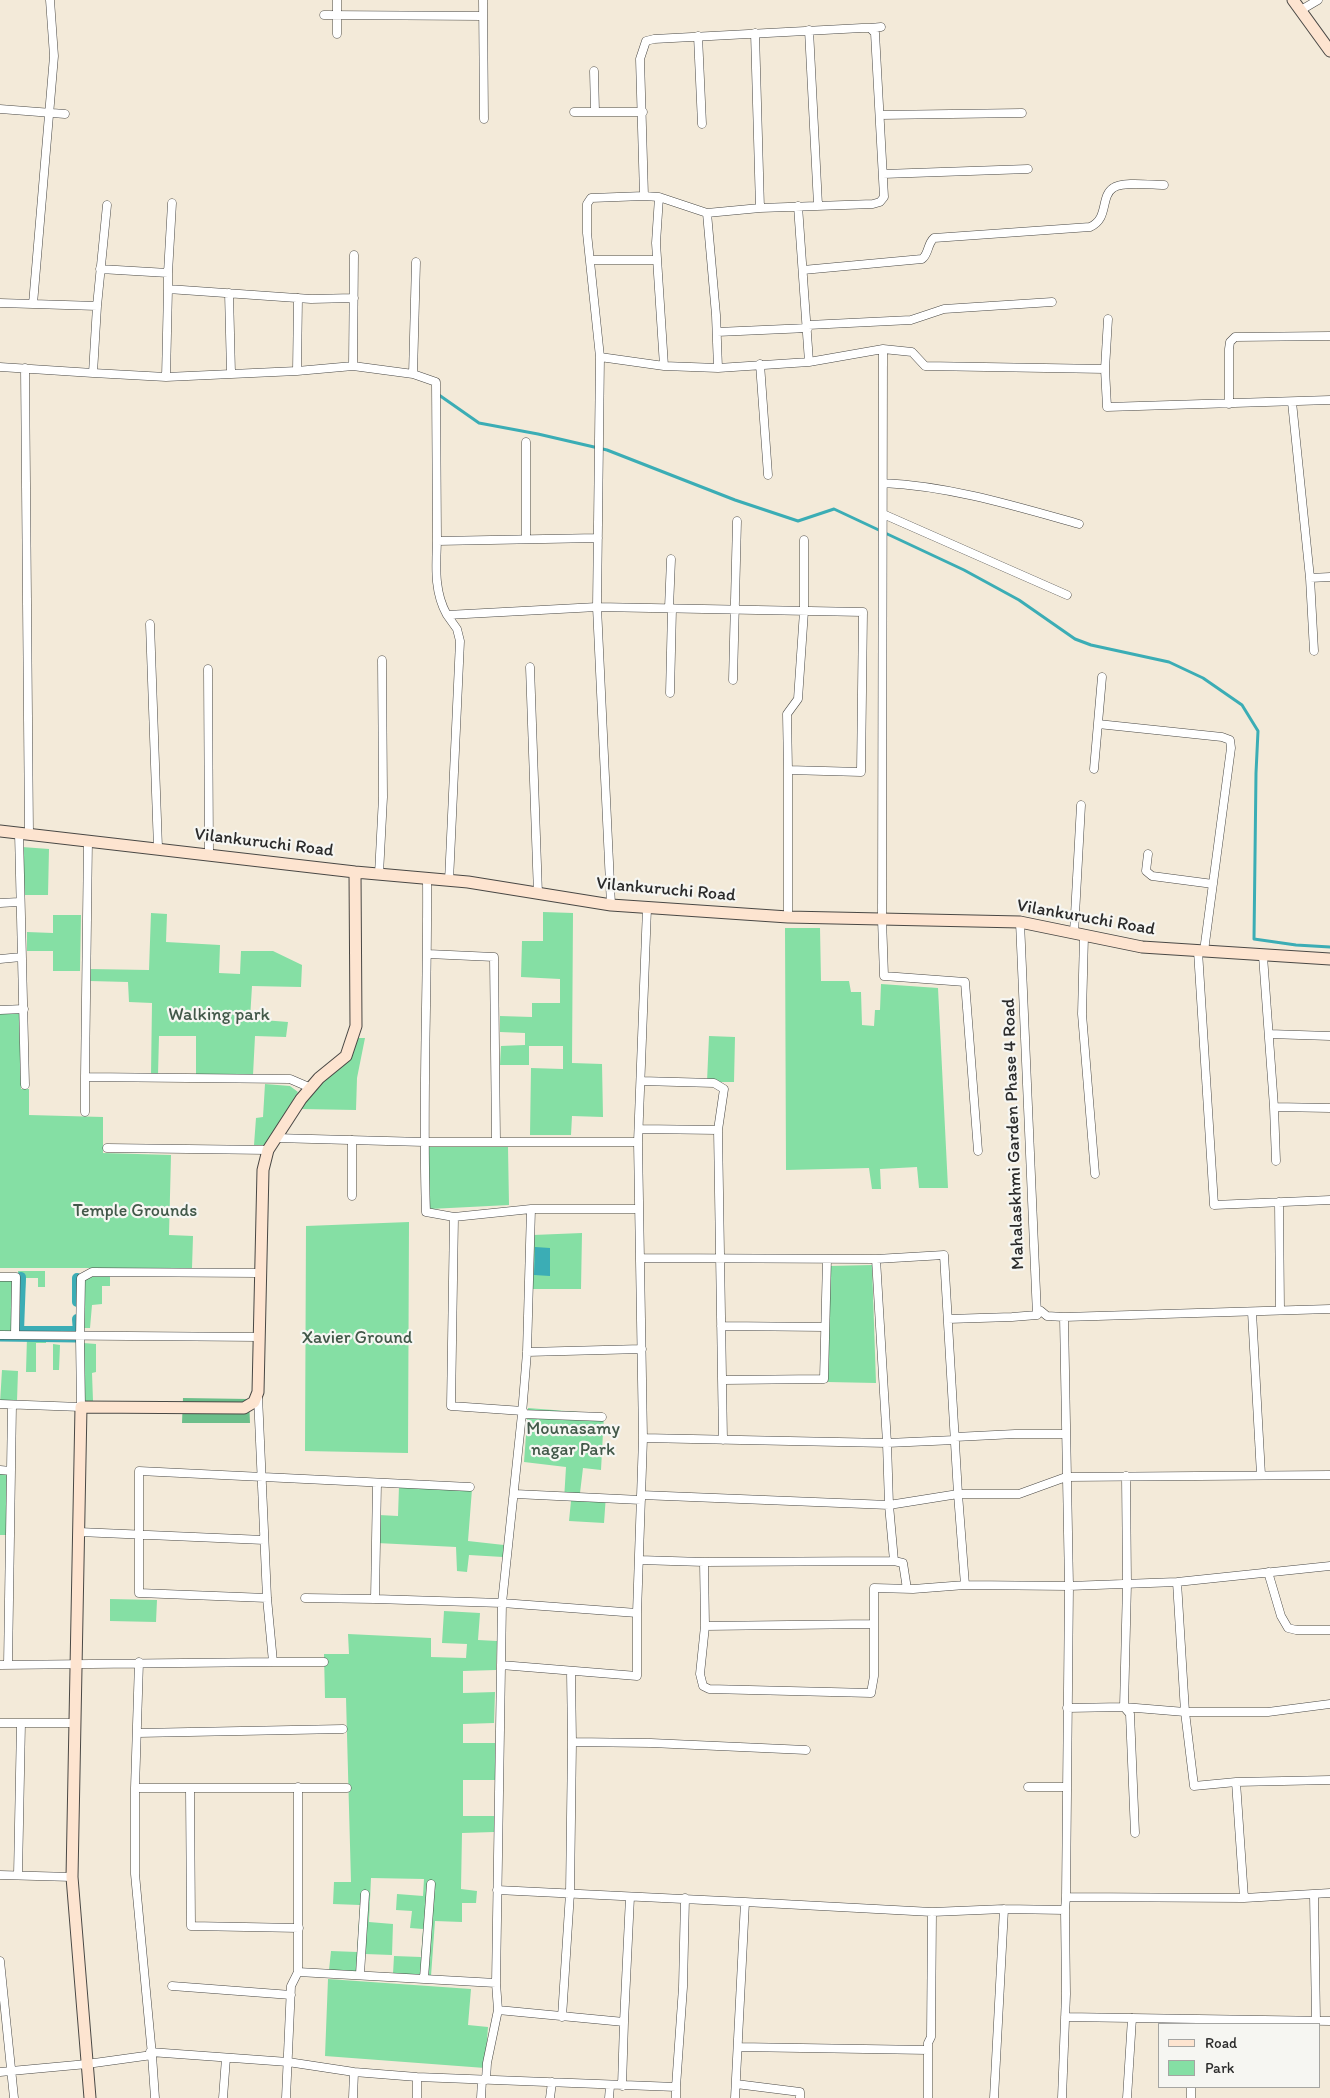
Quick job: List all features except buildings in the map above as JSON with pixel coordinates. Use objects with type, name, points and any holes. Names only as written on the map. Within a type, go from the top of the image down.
[{"type":"street","points":[[32,304],[54,56],[50,0]]},
{"type":"street","points":[[337,0],[337,34]]},
{"type":"street","points":[[483,0],[484,119]]},
{"type":"street","points":[[1294,0],[1330,51]]},
{"type":"street","points":[[1301,10],[1318,0]]},
{"type":"street","points":[[324,15],[483,16]]},
{"type":"street","points":[[644,196],[640,59],[646,42],[654,39],[698,36],[881,27]]},
{"type":"street","points":[[611,905],[597,607],[600,357],[590,260],[587,204],[591,198],[659,197],[707,213],[760,208],[873,204],[880,202],[884,197],[880,115],[875,33],[870,28]]},
{"type":"street","points":[[809,30],[818,205]]},
{"type":"street","points":[[755,33],[760,208]]},
{"type":"street","points":[[698,36],[702,124]]},
{"type":"street","points":[[594,71],[595,112]]},
{"type":"street","points":[[0,109],[65,114]]},
{"type":"street","points":[[574,112],[643,112]]},
{"type":"street","points":[[880,115],[1022,113]]},
{"type":"street","points":[[883,174],[1028,169]]},
{"type":"street","points":[[804,270],[922,259],[925,256],[929,242],[934,238],[1090,227],[1100,220],[1108,194],[1113,188],[1123,184],[1164,185]]},
{"type":"street","points":[[659,197],[657,260],[664,366]]},
{"type":"street","points":[[166,378],[168,273],[172,203]]},
{"type":"street","points":[[93,373],[100,269],[107,205]]},
{"type":"street","points":[[798,206],[808,326],[809,362]]},
{"type":"street","points":[[707,213],[717,332],[718,368]]},
{"type":"street","points":[[353,366],[354,255]]},
{"type":"street","points":[[590,260],[657,260]]},
{"type":"street","points":[[413,374],[416,262]]},
{"type":"street","points":[[100,269],[168,273]]},
{"type":"street","points":[[168,289],[298,298],[354,298]]},
{"type":"street","points":[[229,292],[231,374]]},
{"type":"street","points":[[297,371],[298,298]]},
{"type":"street","points":[[717,332],[911,320],[944,309],[1052,302]]},
{"type":"street","points":[[0,303],[97,306]]},
{"type":"street","points":[[1108,319],[1107,407],[1330,400],[1330,408]]},
{"type":"street","points":[[1229,404],[1229,349],[1230,342],[1235,337],[1330,336]]},
{"type":"street","points":[[600,357],[664,366],[718,368],[809,362],[883,350],[912,352],[924,366],[1106,369]]},
{"type":"street","points":[[883,350],[882,919],[884,976],[965,982],[978,1151]]},
{"type":"street","points":[[760,364],[768,475]]},
{"type":"street","points":[[0,367],[166,378],[353,366],[413,374],[436,382],[438,592],[441,604],[457,628],[460,641],[449,881]]},
{"type":"street","points":[[25,368],[24,834],[19,902],[25,1085]]},
{"type":"street","points":[[1292,402],[1310,578],[1314,651]]},
{"type":"street","points":[[526,442],[526,539]]},
{"type":"street","points":[[883,483],[914,484],[941,489],[1079,524]]},
{"type":"street","points":[[883,514],[1067,595]]},
{"type":"street","points":[[733,680],[737,521]]},
{"type":"street","points":[[437,541],[598,538]]},
{"type":"street","points":[[788,917],[787,714],[798,700],[804,611],[804,540]]},
{"type":"street","points":[[670,693],[671,558]]},
{"type":"street","points":[[1310,578],[1330,577]]},
{"type":"street","points":[[447,615],[597,607],[863,612],[861,772],[788,770]]},
{"type":"street","points":[[150,624],[158,848]]},
{"type":"street","points":[[379,874],[384,797],[382,660]]},
{"type":"street","points":[[530,668],[538,894]]},
{"type":"street","points":[[208,669],[209,854]]},
{"type":"street","points":[[1094,769],[1102,677]]},
{"type":"street","points":[[1098,724],[1222,737],[1230,740],[1231,748],[1213,884],[1201,951],[1214,1206],[1330,1200]]},
{"type":"street","points":[[1081,805],[1079,934],[1082,1014],[1095,1174]]},
{"type":"street","name":"Vilankuruchi Road","points":[[0,831],[449,881],[611,905],[788,917],[1020,922],[1142,948],[1330,959]]},
{"type":"street","points":[[86,1112],[88,840]]},
{"type":"street","points":[[1148,854],[1146,871],[1152,876],[1213,884]]},
{"type":"street","points":[[273,1662],[267,1598],[258,1392],[259,1273],[263,1170],[268,1150],[311,1088],[319,1078],[346,1056],[356,1026],[355,872]]},
{"type":"street","points":[[427,879],[428,954],[424,1142],[426,1212],[454,1217],[531,1209],[639,1209]]},
{"type":"street","points":[[0,903],[19,902]]},
{"type":"street","points":[[501,1665],[637,1676],[637,1613],[643,1438],[638,1142],[647,908]]},
{"type":"street","name":"Mahalaskhmi Garden Phase 4 Road","points":[[1020,922],[1037,1315]]},
{"type":"street","points":[[428,954],[494,957],[496,1141]]},
{"type":"street","points":[[1263,956],[1276,1161]]},
{"type":"street","points":[[0,959],[21,958]]},
{"type":"street","points":[[0,1010],[24,1009]]},
{"type":"street","points":[[1269,1034],[1330,1036]]},
{"type":"street","points":[[85,1077],[290,1079],[311,1088]]},
{"type":"street","points":[[641,1081],[714,1083],[724,1089],[718,1130],[722,1259],[723,1440]]},
{"type":"street","points":[[1274,1107],[1330,1108]]},
{"type":"street","points":[[639,1129],[718,1130]]},
{"type":"street","points":[[276,1138],[424,1142],[638,1142]]},
{"type":"street","points":[[352,1140],[352,1196]]},
{"type":"street","points":[[107,1148],[268,1150]]},
{"type":"street","points":[[1280,1202],[1280,1310]]},
{"type":"street","points":[[481,2098],[498,2010],[496,1983],[502,1603],[527,1352],[531,1209]]},
{"type":"street","points":[[454,1217],[452,1406],[602,1417]]},
{"type":"street","points":[[640,1258],[876,1259],[944,1255],[965,1585]]},
{"type":"street","points":[[723,1380],[824,1379],[827,1259]]},
{"type":"street","points":[[876,1259],[889,1505],[894,1560]]},
{"type":"street","points":[[90,2098],[72,1877],[81,1407],[81,1278],[92,1272],[259,1273]]},
{"type":"street","points":[[0,1277],[16,1277],[14,1335]]},
{"type":"street","points":[[948,1319],[1037,1315],[1041,1311],[1047,1316],[1064,1317],[1330,1309]]},
{"type":"street","points":[[1252,1312],[1261,1475]]},
{"type":"street","points":[[1062,2098],[1065,2017],[1069,1586],[1064,1317]]},
{"type":"street","points":[[721,1326],[825,1328]]},
{"type":"street","points":[[0,1335],[259,1337]]},
{"type":"street","points":[[527,1352],[642,1349]]},
{"type":"street","points":[[0,1404],[81,1407],[244,1408],[254,1402],[258,1392]]},
{"type":"street","points":[[12,1405],[10,1541],[4,1604],[4,1665],[75,1665],[139,1662],[324,1662]]},
{"type":"street","points":[[643,1438],[887,1443],[1015,1434],[1066,1434]]},
{"type":"street","points":[[0,1470],[11,1470]]},
{"type":"street","points":[[267,1598],[139,1592],[139,1471],[470,1487]]},
{"type":"street","points":[[514,1494],[889,1505],[958,1494],[1019,1494],[1066,1477],[1330,1475]]},
{"type":"street","points":[[1126,1476],[1127,1584],[1124,1707],[1130,1714],[1135,1833]]},
{"type":"street","points":[[376,1599],[377,1483]]},
{"type":"street","points":[[79,1532],[264,1540]]},
{"type":"street","points":[[0,1541],[10,1541]]},
{"type":"street","points":[[639,1560],[704,1562],[894,1560],[903,1563],[907,1589]]},
{"type":"street","points":[[704,1562],[705,1626],[700,1674],[703,1686],[709,1689],[871,1693],[874,1676],[874,1588],[907,1589],[965,1585],[1069,1586],[1177,1582],[1330,1566]]},
{"type":"street","points":[[1268,1572],[1281,1616],[1288,1628],[1330,1630]]},
{"type":"street","points":[[1177,1582],[1185,1712],[1194,1786],[1236,1782],[1330,1780]]},
{"type":"street","points":[[305,1598],[502,1603],[637,1613]]},
{"type":"street","points":[[705,1626],[874,1624]]},
{"type":"street","points":[[139,1662],[135,1788],[135,1874],[155,2098]]},
{"type":"street","points":[[562,2017],[570,1893],[571,1672]]},
{"type":"street","points":[[1067,1708],[1124,1707],[1185,1712],[1268,1712],[1330,1704]]},
{"type":"street","points":[[0,1722],[76,1723]]},
{"type":"street","points":[[18,1875],[21,1723]]},
{"type":"street","points":[[138,1733],[343,1729]]},
{"type":"street","points":[[572,1742],[806,1750]]},
{"type":"street","points":[[1236,1782],[1244,1898]]},
{"type":"street","points":[[1028,1787],[1067,1786]]},
{"type":"street","points":[[286,2098],[291,1986],[298,1972],[298,1787]]},
{"type":"street","points":[[135,1788],[347,1788]]},
{"type":"street","points":[[190,1789],[191,1926],[299,1928]]},
{"type":"street","points":[[0,1875],[72,1877]]},
{"type":"street","points":[[424,1978],[431,1884]]},
{"type":"street","points":[[497,1890],[685,1898],[932,1912],[1004,1909],[1065,1910]]},
{"type":"street","points":[[1066,1897],[1244,1898],[1330,1893]]},
{"type":"street","points":[[360,1974],[365,1894]]},
{"type":"street","points":[[1314,1895],[1316,2020]]},
{"type":"street","points":[[622,2086],[630,1897]]},
{"type":"street","points":[[676,2098],[683,1987],[685,1898]]},
{"type":"street","points":[[735,2098],[745,1902]]},
{"type":"street","points":[[994,2098],[1004,1909]]},
{"type":"street","points":[[928,2098],[928,2043],[931,2037],[932,1912]]},
{"type":"street","points":[[0,1961],[14,2098]]},
{"type":"street","points":[[298,1972],[496,1983]]},
{"type":"street","points":[[172,1986],[291,1995]]},
{"type":"street","points":[[498,2010],[624,2022]]},
{"type":"street","points":[[1065,2017],[1330,2021]]},
{"type":"street","points":[[1127,2098],[1132,2018]]},
{"type":"street","points":[[738,2047],[928,2050]]},
{"type":"street","points":[[0,2072],[87,2064],[151,2054],[288,2062],[354,2072],[418,2077],[676,2088]]},
{"type":"street","points":[[223,2098],[226,2058]]},
{"type":"street","points":[[353,2098],[354,2072]]},
{"type":"street","points":[[417,2098],[418,2077]]},
{"type":"street","points":[[550,2098],[552,2082]]},
{"type":"street","points":[[736,2084],[800,2092],[800,2098]]},
{"type":"street","points":[[609,2098],[610,2086]]},
{"type":"green space","points":[[22,847],[49,849],[48,895],[22,895]]},
{"type":"green space","points":[[543,912],[573,913],[572,1063],[602,1064],[603,1117],[572,1116],[571,1135],[530,1135],[531,1068],[563,1069],[563,1046],[529,1046],[529,1065],[500,1065],[501,1046],[525,1045],[525,1033],[500,1032],[500,1016],[532,1017],[532,1003],[560,1003],[560,979],[521,977],[522,941],[543,941]]},
{"type":"green space","name":"Walking park","points":[[151,913],[167,914],[166,942],[220,945],[219,973],[240,974],[241,951],[273,951],[302,965],[301,987],[252,986],[250,1019],[288,1022],[286,1037],[255,1036],[253,1075],[196,1074],[196,1036],[159,1036],[158,1075],[151,1075],[152,1003],[129,1002],[128,982],[90,981],[89,969],[149,970]]},
{"type":"green space","points":[[53,915],[81,915],[80,971],[53,971],[53,951],[27,951],[27,932],[53,933]]},
{"type":"green space","points":[[785,928],[820,928],[821,981],[849,981],[851,992],[861,992],[862,1025],[874,1026],[875,1010],[880,1010],[881,984],[938,988],[948,1188],[919,1188],[917,1167],[880,1169],[881,1189],[872,1189],[869,1168],[786,1170]]},
{"type":"green space","name":"Temple Grounds","points":[[19,1012],[21,1089],[29,1089],[29,1115],[103,1117],[103,1153],[171,1155],[169,1235],[193,1236],[192,1268],[0,1268],[0,1013]]},
{"type":"green space","points":[[709,1036],[735,1037],[734,1082],[707,1082]]},
{"type":"green space","points":[[357,1038],[365,1038],[357,1078],[356,1110],[300,1109]]},
{"type":"green space","points":[[265,1084],[290,1086],[298,1092],[265,1145],[254,1145],[256,1118],[263,1117]]},
{"type":"green space","points":[[428,1147],[508,1147],[509,1205],[430,1209]]},
{"type":"green space","name":"Xavier Ground","points":[[409,1222],[408,1453],[305,1451],[306,1226]]},
{"type":"green space","points":[[582,1233],[581,1289],[532,1289],[533,1235]]},
{"type":"green space","points":[[872,1265],[876,1383],[828,1382],[830,1266]]},
{"type":"green space","points":[[18,1271],[45,1271],[45,1287],[38,1287],[38,1278],[26,1278],[25,1289],[18,1289]]},
{"type":"green space","points":[[93,1274],[110,1274],[110,1286],[102,1286],[102,1304],[92,1305],[90,1328],[83,1328],[83,1280]]},
{"type":"green space","points":[[0,1279],[13,1279],[12,1334],[0,1333]]},
{"type":"green space","points":[[27,1337],[46,1337],[46,1343],[36,1343],[36,1372],[26,1372]]},
{"type":"green space","points":[[83,1343],[96,1344],[96,1372],[92,1373],[93,1401],[84,1402]]},
{"type":"green space","points":[[53,1344],[60,1345],[59,1370],[53,1370]]},
{"type":"green space","points":[[2,1370],[18,1371],[17,1401],[2,1400],[0,1403]]},
{"type":"green space","points":[[183,1398],[249,1399],[250,1423],[182,1423]]},
{"type":"green space","name":"Mounasamy nagar Park","points":[[528,1408],[604,1414],[601,1470],[583,1468],[580,1493],[606,1495],[604,1523],[569,1521],[571,1501],[564,1500],[566,1467],[524,1462]]},
{"type":"green space","points":[[0,1473],[7,1473],[6,1535],[0,1535]]},
{"type":"green space","points":[[399,1486],[472,1489],[468,1541],[504,1545],[503,1557],[469,1555],[467,1572],[457,1571],[456,1547],[377,1543],[379,1515],[398,1516]]},
{"type":"green space","points":[[110,1599],[157,1600],[156,1622],[110,1621]]},
{"type":"green space","points":[[444,1611],[480,1613],[478,1640],[497,1641],[496,1670],[463,1671],[463,1693],[495,1692],[494,1723],[463,1724],[463,1743],[495,1743],[495,1780],[463,1780],[463,1816],[494,1816],[494,1832],[462,1833],[461,1889],[477,1891],[476,1903],[462,1903],[462,1922],[435,1921],[431,1976],[393,1974],[394,1956],[421,1957],[423,1929],[410,1928],[412,1911],[396,1910],[397,1894],[423,1896],[424,1879],[371,1878],[369,1922],[393,1924],[392,1955],[365,1954],[363,1972],[329,1970],[331,1951],[357,1952],[360,1905],[333,1904],[334,1882],[351,1882],[346,1698],[325,1698],[324,1654],[349,1654],[348,1634],[431,1638],[431,1657],[466,1658],[467,1644],[442,1643]]},
{"type":"green space","points":[[328,1979],[471,1989],[468,2025],[488,2027],[485,2068],[325,2056]]},
{"type":"water","points":[[535,1247],[550,1248],[550,1276],[534,1275]]},
{"type":"waterway","points":[[439,395],[479,423],[607,450],[735,500],[798,521],[834,509],[964,570],[1019,600],[1075,639],[1091,645],[1169,662],[1203,678],[1242,705],[1258,731],[1254,939],[1296,945],[1330,947]]},
{"type":"waterway","points":[[21,1277],[19,1331],[78,1331],[77,1319]]},
{"type":"waterway","points":[[77,1278],[77,1302]]},
{"type":"waterway","points":[[0,1340],[78,1341]]}]
